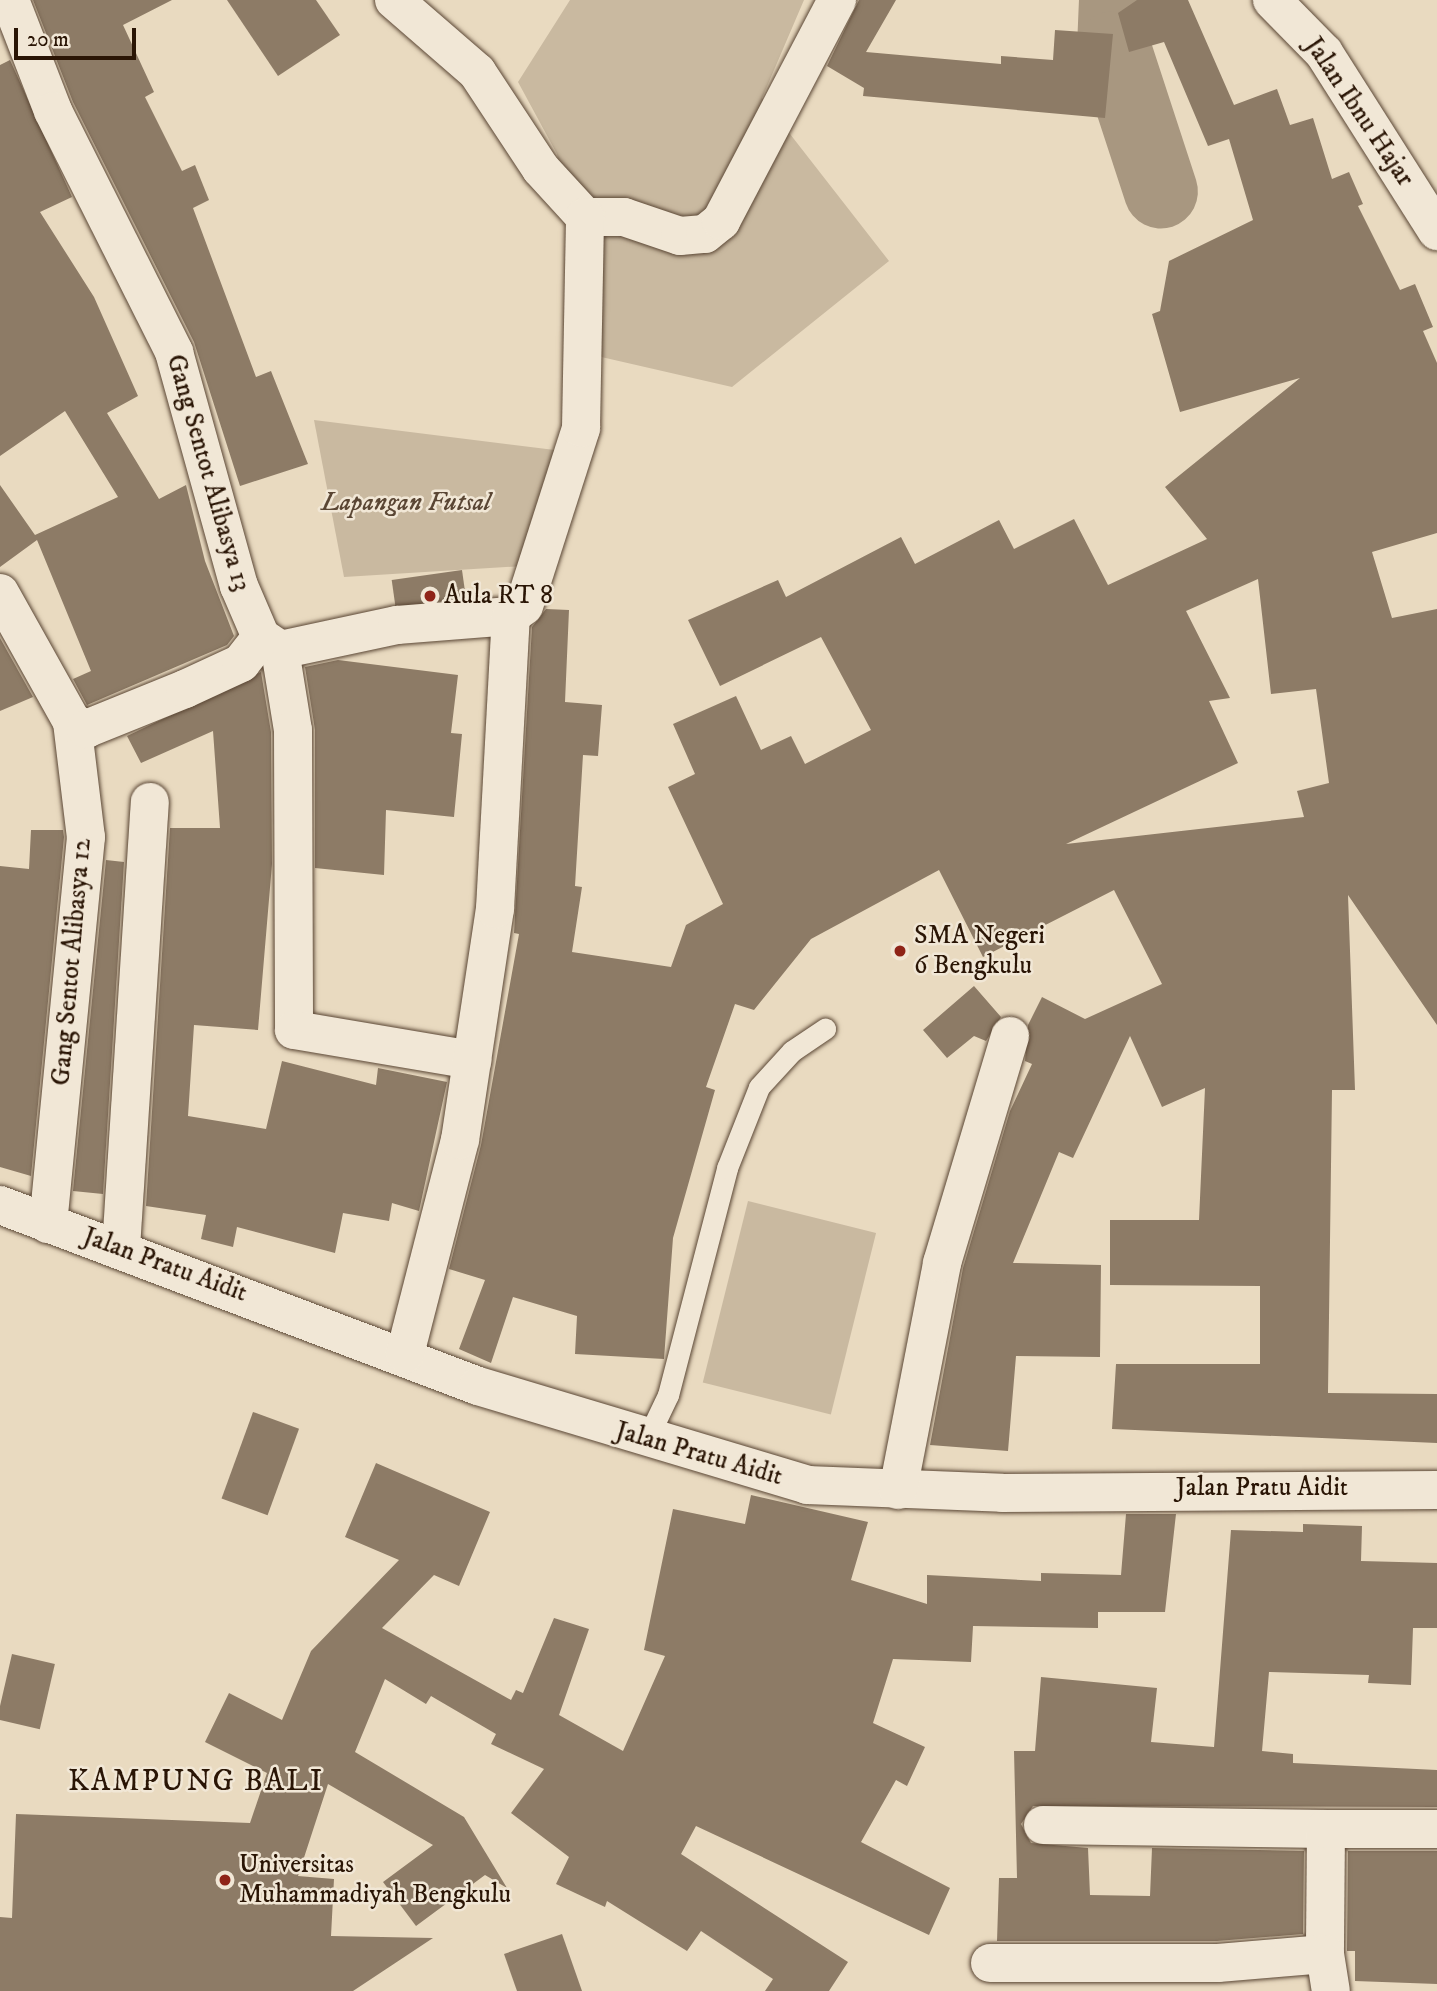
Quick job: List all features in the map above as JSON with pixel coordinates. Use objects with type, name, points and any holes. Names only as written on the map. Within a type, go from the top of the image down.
[{"type":"street","name":"Gang Sentot Alibasya 13","points":[[10,0],[53,111],[174,352],[239,586],[270,643],[293,730],[294,1030],[472,1060]]},
{"type":"street","points":[[394,0],[477,72],[541,169],[584,217],[581,428],[528,596],[511,616],[495,909],[460,1140],[405,1354]]},
{"type":"street","points":[[584,217],[624,217],[680,236],[713,228],[836,0]]},
{"type":"street","name":"Jalan Ibnu Hajar","points":[[1272,0],[1324,53],[1437,231]]},
{"type":"street","name":"Gang Sentot Alibasya 12","points":[[0,593],[72,722],[86,837],[48,1224]]},
{"type":"street","points":[[72,722],[86,729],[186,689],[241,663],[270,643],[397,625],[511,616]]},
{"type":"street","points":[[121,1248],[150,802]]},
{"type":"street","points":[[898,1490],[942,1263],[1010,1036]]},
{"type":"street","name":"Jalan Pratu Aidit","points":[[0,1205],[405,1354],[478,1386],[807,1485],[1019,1492],[1437,1490]]},
{"type":"street","points":[[1043,1825],[1437,1829]]},
{"type":"street","points":[[1325,1829],[1325,1954],[1331,1991]]},
{"type":"street","points":[[990,1963],[1217,1964],[1325,1954]]},
{"type":"lane","points":[[647,1439],[668,1395],[727,1168],[759,1087],[792,1051],[825,1029]]},
{"type":"green space","points":[[570,0],[804,0],[762,98],[889,261],[732,387],[597,356],[557,154],[518,82]]},
{"type":"green space","name":"Lapangan Futsal","points":[[314,420],[571,452],[539,565],[344,577]]},
{"type":"green space","points":[[748,1201],[876,1233],[831,1414],[703,1382]]},
{"type":"building","points":[[33,0],[172,0],[123,25],[154,92],[145,97],[182,171],[195,165],[209,200],[193,208],[256,377],[271,371],[308,464],[240,486],[194,342],[73,102]]},
{"type":"building","points":[[227,0],[316,0],[340,35],[278,76]]},
{"type":"building","points":[[859,0],[896,0],[866,52],[1001,64],[1001,56],[1053,60],[1055,30],[1113,34],[1105,118],[863,96],[864,88],[827,66]]},
{"type":"building","points":[[1137,0],[1188,0],[1234,105],[1277,89],[1290,125],[1313,118],[1332,179],[1349,172],[1363,204],[1358,206],[1400,290],[1415,284],[1433,327],[1423,331],[1437,363],[1437,533],[1372,552],[1392,618],[1437,609],[1437,1025],[1348,895],[1355,1090],[1332,1090],[1328,1393],[1437,1394],[1437,1443],[1112,1429],[1116,1364],[1260,1364],[1260,1286],[1110,1285],[1110,1220],[1199,1220],[1205,1088],[1162,1107],[1130,1036],[1073,1158],[1059,1152],[1013,1263],[1101,1265],[1100,1357],[1016,1356],[1008,1451],[930,1445],[963,1268],[1010,1111],[1032,1064],[1025,1061],[1028,1025],[1042,997],[1085,1019],[1162,984],[1114,890],[983,957],[939,870],[811,939],[754,1010],[735,1004],[706,1087],[715,1090],[673,1238],[664,1359],[575,1354],[577,1316],[513,1297],[491,1363],[459,1349],[485,1280],[449,1269],[481,1145],[519,934],[514,933],[532,627],[546,609],[569,610],[565,702],[602,705],[598,756],[583,755],[575,886],[582,887],[572,952],[671,967],[686,925],[723,904],[668,787],[695,774],[673,724],[736,696],[761,750],[791,736],[805,764],[871,730],[821,637],[720,686],[688,620],[778,580],[786,597],[901,537],[915,564],[999,520],[1014,549],[1074,519],[1108,585],[1207,539],[1165,487],[1300,378],[1180,412],[1152,314],[1160,311],[1169,261],[1253,220],[1229,139],[1208,146],[1164,42],[1129,52],[1118,13]],"holes":[[[1258,579],[1271,694],[1316,689],[1329,783],[1297,791],[1304,817],[1066,844],[1238,763],[1209,701],[1230,698],[1186,611]]]},
{"type":"building","points":[[10,60],[72,197],[40,212],[94,297],[138,396],[107,413],[159,499],[186,485],[205,561],[234,636],[227,645],[87,705],[73,679],[91,671],[37,540],[0,567],[0,485],[35,535],[118,497],[65,411],[0,456],[0,65]]},
{"type":"building","points":[[462,570],[466,598],[396,608],[392,580]]},
{"type":"building","points":[[0,638],[33,697],[0,711]]},
{"type":"building","points":[[338,660],[458,675],[451,733],[462,734],[454,817],[386,810],[384,875],[315,868],[315,730],[305,667]]},
{"type":"building","points":[[261,672],[271,732],[272,864],[258,1030],[194,1025],[188,1116],[266,1129],[282,1061],[376,1085],[378,1068],[447,1082],[419,1211],[392,1203],[389,1221],[343,1213],[335,1253],[237,1227],[233,1247],[201,1239],[206,1215],[146,1206],[170,828],[220,828],[213,731],[141,763],[127,736]]},
{"type":"building","points":[[31,830],[63,830],[64,837],[31,1176],[0,1167],[0,866],[29,869]]},
{"type":"building","points":[[106,860],[124,862],[103,1194],[73,1191]]},
{"type":"building","points":[[974,986],[1001,1017],[986,1041],[974,1036],[947,1058],[923,1030]]},
{"type":"building","points":[[253,1412],[299,1429],[268,1515],[222,1498]]},
{"type":"building","points":[[376,1463],[490,1512],[459,1586],[434,1575],[382,1628],[511,1700],[516,1690],[523,1693],[554,1618],[589,1629],[559,1715],[623,1751],[665,1656],[644,1650],[673,1509],[745,1524],[751,1495],[868,1522],[851,1580],[927,1604],[927,1575],[1041,1581],[1041,1573],[1121,1575],[1126,1514],[1176,1514],[1165,1612],[1098,1612],[1098,1628],[973,1626],[971,1662],[893,1659],[873,1723],[925,1747],[907,1786],[896,1780],[861,1842],[950,1888],[929,1935],[696,1826],[681,1854],[848,1962],[829,1991],[765,1991],[773,1979],[701,1931],[687,1951],[607,1901],[605,1907],[556,1884],[569,1857],[511,1813],[544,1769],[491,1744],[496,1734],[431,1696],[426,1704],[385,1679],[355,1752],[464,1817],[507,1888],[485,1875],[416,1926],[383,1882],[433,1845],[328,1784],[298,1876],[334,1879],[331,1936],[433,1938],[353,1991],[0,1991],[0,1917],[12,1918],[16,1814],[250,1823],[267,1773],[205,1742],[229,1693],[282,1720],[311,1651],[399,1560],[345,1537]]},
{"type":"building","points":[[1303,1524],[1362,1526],[1361,1561],[1437,1563],[1437,1628],[1413,1628],[1411,1685],[1368,1683],[1369,1675],[1269,1672],[1262,1751],[1293,1754],[1293,1763],[1437,1770],[1437,1807],[1033,1806],[1021,1824],[1031,1843],[1088,1848],[1090,1895],[1150,1896],[1152,1848],[1304,1851],[1303,1934],[1217,1941],[997,1941],[999,1878],[1017,1878],[1014,1751],[1035,1751],[1041,1677],[1157,1688],[1151,1742],[1214,1747],[1231,1530],[1303,1532]]},
{"type":"building","points":[[12,1654],[55,1664],[40,1729],[0,1720],[0,1706]]},
{"type":"building","points":[[1348,1851],[1437,1851],[1437,1984],[1355,1981],[1355,1951],[1347,1951]]},
{"type":"building","points":[[562,1934],[582,1991],[517,1991],[504,1954]]},
{"type":"waterway","points":[[1116,0],[1114,48],[1161,192]]},
{"type":"place","name":"Aula RT 8","points":[[430,596]]},
{"type":"place","name":"SMA Negeri 6 Bengkulu","points":[[900,951]]},
{"type":"place","name":"Universitas Muhammadiyah Bengkulu","points":[[225,1880]]},
{"type":"district","name":"KAMPUNG BALI","points":[[196,1782]]}]
